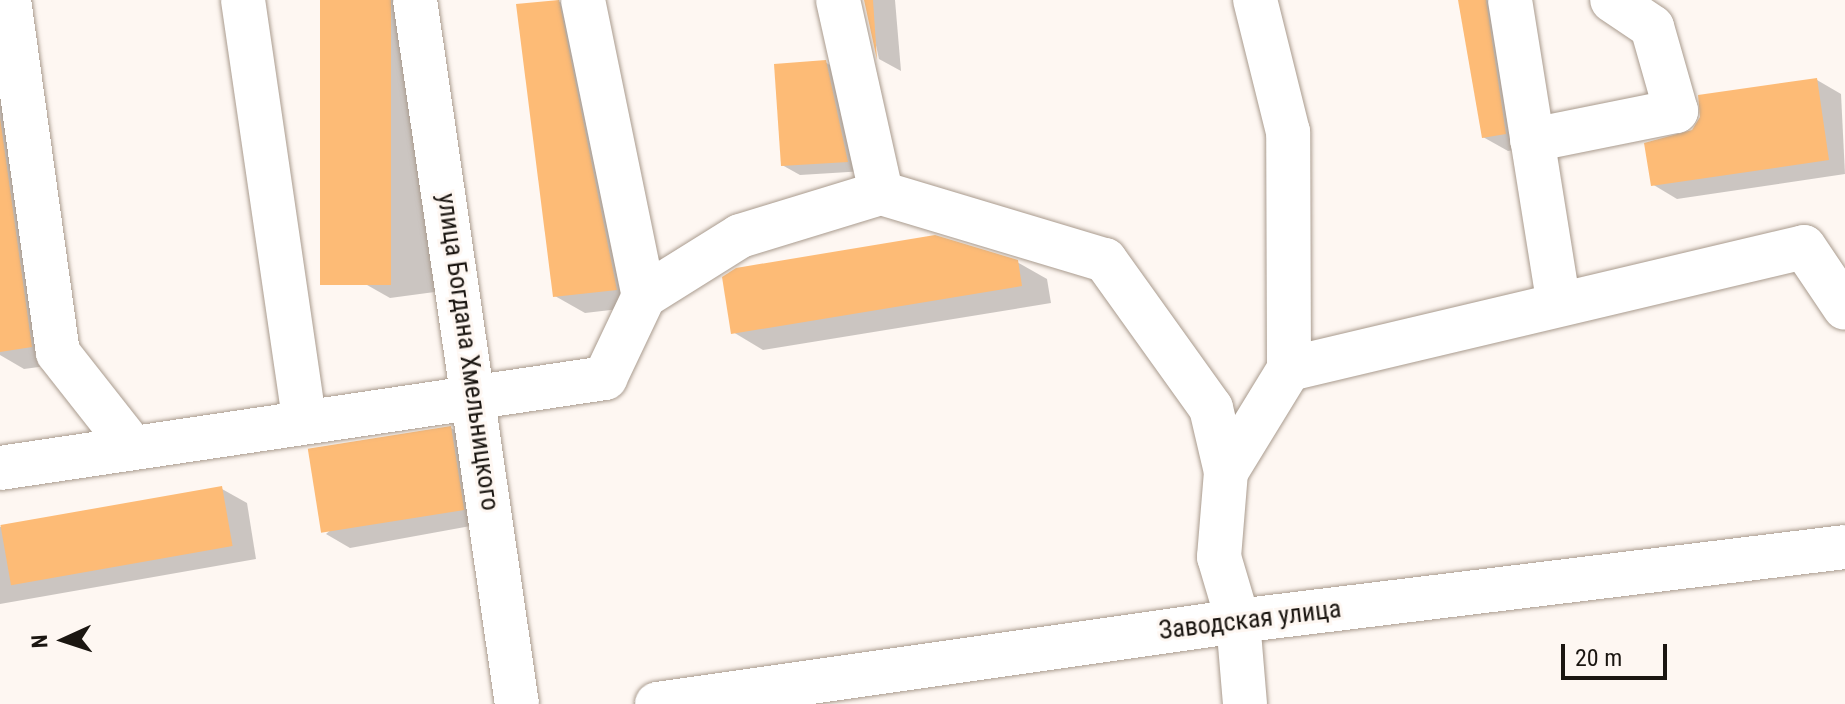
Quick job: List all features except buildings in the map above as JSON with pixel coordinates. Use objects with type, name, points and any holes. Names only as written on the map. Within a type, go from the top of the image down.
[{"type":"street","points":[[243,0],[304,420]]},
{"type":"street","name":"улица Богдана Хмельницкого","points":[[415,0],[476,393],[517,704]]},
{"type":"street","points":[[583,0],[644,296]]},
{"type":"street","points":[[838,0],[881,193]]},
{"type":"street","points":[[1226,472],[1289,369],[1288,132],[1255,0]]},
{"type":"street","points":[[1510,0],[1558,301]]},
{"type":"street","points":[[1532,140],[1676,111],[1652,27],[1612,0]]},
{"type":"street","points":[[10,2],[58,353],[132,447]]},
{"type":"street","points":[[0,468],[476,393],[605,378],[644,296],[740,236],[881,193],[1105,260],[1211,408],[1226,472],[1219,557],[1238,621],[1245,704]]},
{"type":"street","points":[[1289,369],[1558,301],[1804,247],[1845,308]]},
{"type":"street","name":"Заводская улица","points":[[657,704],[1238,621],[1845,547]]}]
